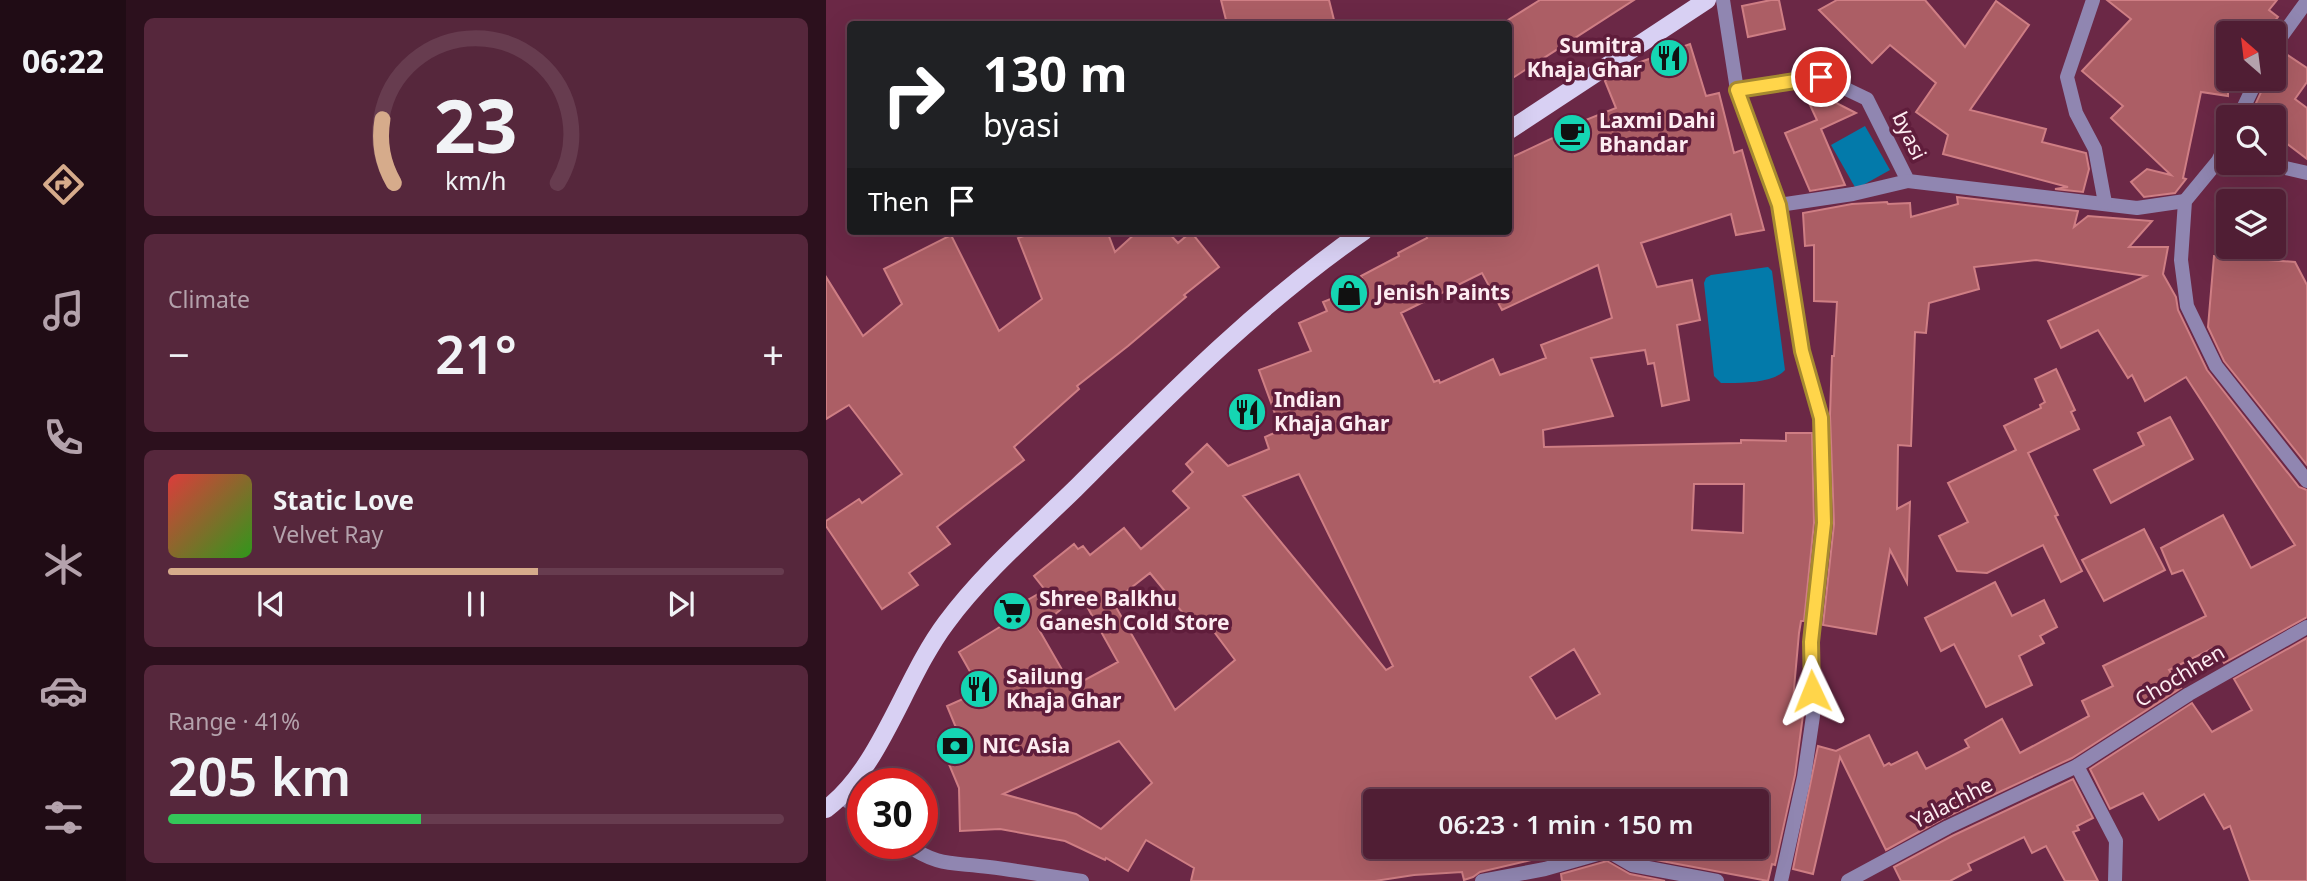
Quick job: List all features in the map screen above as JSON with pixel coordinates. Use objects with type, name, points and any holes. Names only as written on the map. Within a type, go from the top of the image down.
[{"type":"main road","points":[[1512,128],[1707,0]]},
{"type":"main road","points":[[826,809],[842,797],[869,758],[910,681],[946,623],[997,564],[1171,391],[1252,317],[1359,235]]},
{"type":"street","points":[[1723,0],[1737,90],[1779,205],[1802,351],[1821,418],[1824,523],[1811,642],[1813,716],[1804,777],[1781,881]]},
{"type":"street","points":[[2093,0],[2067,77],[2076,113],[2095,149],[2105,203]]},
{"type":"street","points":[[2286,30],[2307,1]]},
{"type":"street","name":"byasi","points":[[1737,90],[1821,77],[1867,99],[1908,181],[2137,208],[2185,201]]},
{"type":"street","points":[[2216,168],[2185,201],[2181,260],[2187,306],[2216,366],[2307,481]]},
{"type":"street","points":[[2286,168],[2307,173]]},
{"type":"street","points":[[1779,205],[1853,194],[1908,181]]},
{"type":"street","name":"Chochhen","points":[[2077,766],[2189,694],[2307,626]]},
{"type":"street","points":[[2077,766],[2116,841],[2115,881]]},
{"type":"street","name":"Yalachhe","points":[[1848,881],[1948,827],[2077,766]]},
{"type":"street","points":[[842,797],[847,801]]},
{"type":"street","points":[[1482,881],[1545,869],[1608,851],[1632,865],[1717,881]]},
{"type":"street","points":[[931,859],[1082,881]]},
{"type":"street","points":[[968,865],[974,881]]},
{"type":"water","points":[[1865,126],[1890,170],[1856,189],[1831,145]]},
{"type":"water","points":[[1768,267],[1772,271],[1785,370],[1780,375],[1764,380],[1721,383],[1714,376],[1704,283],[1706,278]]},
{"type":"building","points":[[1221,0],[1329,0],[1334,21],[1226,21]]},
{"type":"building","points":[[1540,0],[1634,0],[1512,78],[1512,21],[1508,20]]},
{"type":"building","points":[[1779,0],[1785,29],[1748,37],[1742,6]]},
{"type":"building","points":[[1837,0],[1925,0],[1965,47],[1996,1],[2029,25],[1970,110],[2046,129],[2042,142],[2086,153],[2089,169],[2083,192],[2055,189],[2068,187],[1943,154],[1948,135],[1916,112],[1936,83],[1890,45],[1872,63],[1819,10]]},
{"type":"building","points":[[2107,0],[2277,0],[2269,10],[2278,17],[2275,21],[2216,21],[2216,91],[2228,91],[2228,96],[2201,92],[2183,178],[2186,179],[2175,193],[2144,197],[2131,182],[2147,169],[2171,175],[2111,118],[2123,106],[2082,71],[2131,19]]},
{"type":"building","points":[[1690,44],[1706,96],[1719,93],[1734,153],[1742,150],[1764,230],[1736,235],[1731,214],[1641,243],[1657,287],[1692,280],[1700,320],[1677,325],[1689,400],[1662,406],[1654,363],[1648,364],[1645,350],[1591,358],[1613,416],[1543,430],[1544,447],[1741,443],[1741,440],[1786,441],[1786,433],[1812,433],[1814,523],[1793,700],[1803,702],[1803,715],[1795,775],[1775,865],[1772,864],[1768,881],[1651,859],[1769,859],[1769,789],[1363,789],[1363,859],[1535,859],[1480,872],[1464,880],[1462,872],[1375,881],[1191,881],[1194,868],[1146,840],[1128,871],[1106,858],[1105,860],[1065,841],[1000,829],[960,831],[959,788],[938,738],[957,730],[947,706],[981,691],[959,652],[1003,625],[998,617],[1045,590],[1034,576],[1074,544],[1078,549],[1083,546],[1090,555],[1124,528],[1141,549],[1189,508],[1173,491],[1193,472],[1186,464],[1207,444],[1228,466],[1269,449],[1265,437],[1281,430],[1259,370],[1311,351],[1299,323],[1327,311],[1323,302],[1365,285],[1361,276],[1399,256],[1398,253],[1427,238],[1425,235],[1512,235],[1512,157],[1574,128],[1573,125],[1616,108],[1605,81],[1624,68]],"holes":[[[1598,265],[1612,318],[1541,345],[1546,358],[1500,375],[1493,359],[1440,383],[1439,380],[1434,382],[1401,313],[1482,273],[1502,310]],[[1299,474],[1393,666],[1386,670],[1243,496]],[[1694,484],[1744,484],[1743,533],[1692,530]],[[1150,573],[1196,629],[1206,621],[1235,660],[1175,710],[1113,602]],[[1080,594],[1118,662],[1072,687],[1038,628]],[[1574,649],[1600,694],[1556,719],[1530,677]],[[1119,741],[1152,783],[1101,829],[1076,814],[1003,794]]]},
{"type":"building","points":[[2286,54],[2307,68],[2307,82],[2295,99],[2307,108],[2307,159],[2286,143],[2286,105],[2255,105],[2261,91],[2286,91]]},
{"type":"building","points":[[1809,89],[1856,113],[1821,129],[1845,185],[1810,191],[1785,133],[1817,120],[1803,90]]},
{"type":"building","points":[[1957,197],[2078,211],[2074,227],[2088,216],[2152,221],[2129,247],[2168,247],[2163,274],[2176,297],[2178,310],[2207,370],[2299,487],[2307,490],[2307,617],[2224,663],[2215,647],[2169,670],[2181,688],[2072,758],[1944,818],[1886,850],[1840,757],[1813,874],[1793,869],[1818,746],[1836,751],[1869,735],[1884,766],[1917,752],[1926,769],[1969,747],[1965,740],[2002,719],[2020,753],[2089,716],[2082,701],[2113,686],[2103,666],[2206,616],[2183,570],[2172,574],[2161,548],[2223,515],[2251,568],[2295,545],[2186,377],[2145,401],[2132,375],[2128,378],[2098,330],[2061,348],[2048,321],[2146,276],[2036,260],[1974,267],[1979,289],[1929,303],[1926,333],[1915,332],[1911,446],[1898,445],[1897,509],[1910,502],[1907,583],[1890,550],[1876,634],[1823,625],[1834,524],[1830,415],[1837,302],[1814,301],[1814,245],[1805,246],[1803,213],[1852,204],[1887,202],[1910,203],[1911,217],[1958,204]]},
{"type":"building","points":[[951,235],[999,331],[1042,299],[1018,238],[1027,235],[1109,235],[1115,252],[1134,235],[1171,235],[1178,243],[1187,235],[1193,235],[1219,267],[1077,386],[1079,389],[1014,447],[1024,460],[937,527],[950,544],[909,573],[918,585],[882,609],[826,526],[826,521],[859,499],[862,503],[902,474],[849,405],[826,419],[826,277],[863,336],[902,304],[884,269]]},
{"type":"building","points":[[2214,256],[2216,259],[2295,262],[2307,285],[2307,465],[2224,361],[2208,327]]},
{"type":"building","points":[[2056,369],[2075,410],[2071,412],[2079,429],[2028,453],[2082,571],[2061,582],[2043,545],[1987,573],[1957,571],[1939,536],[1968,522],[1948,483],[2016,450],[2004,426],[2041,408],[2040,405],[2045,402],[2035,379]]},
{"type":"building","points":[[2170,417],[2193,459],[2111,503],[2094,470],[2144,445],[2138,433]]},
{"type":"building","points":[[2144,529],[2165,570],[2104,601],[2082,560]]},
{"type":"building","points":[[1995,582],[2012,616],[2044,600],[2057,627],[2040,636],[2044,643],[2019,656],[2032,685],[1986,707],[1954,644],[1941,651],[1925,618]]},
{"type":"building","points":[[2307,638],[2307,881],[2250,881],[2230,826],[2224,829],[2204,794],[2159,820],[2143,793],[2110,809],[2090,769],[2192,703],[2212,732],[2252,710],[2234,679]]},
{"type":"building","points":[[2073,779],[2093,818],[2077,826],[2079,830],[2073,832],[2098,881],[2065,881],[2046,846],[2032,853],[2024,837],[1968,864],[1971,870],[1950,881],[1901,881],[1894,867],[1952,836]]},
{"type":"building","points":[[1607,861],[1630,874],[1665,881],[1562,881],[1561,874]]},
{"type":"place","name":"Sumitra Khaja Ghar","points":[[1669,58]]},
{"type":"place","name":"Laxmi Dahi Bhandar","points":[[1572,133]]},
{"type":"place","name":"Jenish Paints","points":[[1349,293]]},
{"type":"place","name":"Indian Khaja Ghar","points":[[1247,412]]},
{"type":"place","name":"Shree Balkhu Ganesh Cold Store","points":[[1012,611]]},
{"type":"place","name":"Sailung Khaja Ghar","points":[[979,689]]},
{"type":"place","name":"NIC Asia","points":[[955,746]]},
{"type":"route","points":[[1812,691],[1811,642],[1824,523],[1821,418],[1802,351],[1779,205],[1737,90],[1821,77]]}]
